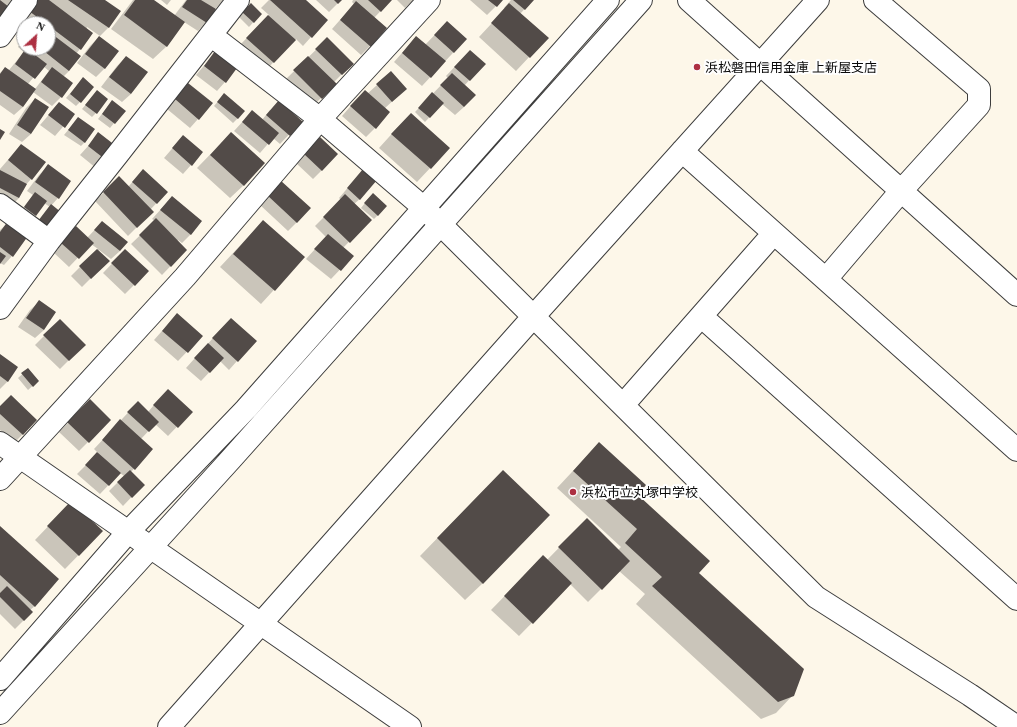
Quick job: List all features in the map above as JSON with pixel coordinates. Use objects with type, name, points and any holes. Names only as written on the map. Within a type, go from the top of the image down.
[{"type":"street","points":[[0,36],[26,0]]},
{"type":"street","points":[[0,308],[49,241],[212,36],[238,0]]},
{"type":"street","points":[[0,479],[185,277],[320,119],[429,0]]},
{"type":"street","points":[[0,679],[128,532],[246,409],[608,0]]},
{"type":"street","points":[[0,713],[237,454],[440,224],[641,0]]},
{"type":"street","points":[[689,0],[1017,295]]},
{"type":"street","points":[[180,724],[261,622],[818,0]]},
{"type":"street","points":[[826,278],[901,191],[980,105],[979,89],[875,0]]},
{"type":"street","points":[[212,36],[320,119],[424,208],[816,597],[1015,722]]},
{"type":"street","points":[[682,151],[1017,450]]},
{"type":"street","points":[[0,206],[49,241]]},
{"type":"street","points":[[623,405],[774,233]]},
{"type":"street","points":[[701,316],[1017,599]]},
{"type":"street","points":[[0,443],[261,622],[410,727]]},
{"type":"building","points":[[0,0],[9,7],[0,17]]},
{"type":"building","points":[[38,0],[49,0],[93,33],[81,50],[56,31],[56,16],[36,16],[29,11]]},
{"type":"building","points":[[68,0],[105,0],[121,11],[109,28]]},
{"type":"building","points":[[135,0],[154,0],[185,22],[167,47],[124,15]]},
{"type":"building","points":[[187,0],[201,0],[216,9],[207,23],[182,7]]},
{"type":"building","points":[[270,0],[306,0],[328,20],[312,38]]},
{"type":"building","points":[[334,0],[342,0],[338,4]]},
{"type":"building","points":[[368,0],[392,0],[381,12]]},
{"type":"building","points":[[488,0],[503,0],[497,7]]},
{"type":"building","points":[[513,0],[534,0],[525,10]]},
{"type":"building","points":[[356,1],[387,28],[371,47],[340,20]]},
{"type":"building","points":[[251,3],[262,14],[254,23],[242,12]]},
{"type":"building","points":[[509,3],[549,38],[530,58],[491,23]]},
{"type":"building","points":[[268,15],[296,40],[274,63],[246,38]]},
{"type":"building","points":[[447,21],[467,39],[454,53],[434,35]]},
{"type":"building","points":[[99,36],[119,51],[105,69],[85,54]]},
{"type":"building","points":[[416,36],[446,61],[431,78],[402,53]]},
{"type":"building","points":[[56,37],[81,56],[69,71],[50,56],[56,56]]},
{"type":"building","points":[[327,37],[354,64],[342,75],[315,49]]},
{"type":"building","points":[[470,50],[486,64],[470,81],[454,67]]},
{"type":"building","points":[[215,51],[237,68],[226,83],[204,66]]},
{"type":"building","points":[[20,56],[36,56],[47,64],[35,79],[15,64]]},
{"type":"building","points":[[126,56],[148,72],[131,94],[109,77]]},
{"type":"building","points":[[308,56],[337,84],[322,99],[293,70]]},
{"type":"building","points":[[5,67],[36,89],[23,107],[0,91],[0,74]]},
{"type":"building","points":[[52,67],[73,83],[62,98],[41,82]]},
{"type":"building","points":[[391,71],[407,89],[392,102],[376,84]]},
{"type":"building","points":[[452,73],[476,95],[464,107],[440,85]]},
{"type":"building","points":[[83,77],[94,87],[81,103],[70,94]]},
{"type":"building","points":[[188,83],[213,103],[199,120],[175,99]]},
{"type":"building","points":[[97,90],[108,99],[97,114],[85,105]]},
{"type":"building","points":[[365,90],[390,112],[376,129],[350,106]]},
{"type":"building","points":[[432,92],[444,103],[430,118],[418,108]]},
{"type":"building","points":[[224,93],[245,111],[238,119],[217,102]]},
{"type":"building","points":[[35,98],[49,107],[31,134],[17,125]]},
{"type":"building","points":[[112,100],[126,111],[115,124],[102,114]]},
{"type":"building","points":[[279,100],[303,122],[290,136],[266,115]]},
{"type":"building","points":[[59,102],[75,114],[65,128],[48,115]]},
{"type":"building","points":[[252,110],[279,133],[269,145],[242,122]]},
{"type":"building","points":[[411,113],[450,148],[431,169],[391,134]]},
{"type":"building","points":[[78,117],[95,129],[85,143],[68,130]]},
{"type":"building","points":[[0,129],[5,132],[0,140]]},
{"type":"building","points":[[98,132],[116,146],[106,160],[88,146]]},
{"type":"building","points":[[231,132],[265,163],[244,186],[210,155]]},
{"type":"building","points":[[183,135],[203,152],[192,166],[172,148]]},
{"type":"building","points":[[320,137],[338,154],[322,171],[304,154]]},
{"type":"building","points":[[21,144],[46,162],[32,180],[8,160]]},
{"type":"building","points":[[48,164],[71,181],[59,199],[35,182]]},
{"type":"building","points":[[143,169],[168,192],[157,204],[132,182]]},
{"type":"building","points":[[363,169],[377,180],[360,200],[347,188]]},
{"type":"building","points":[[0,170],[27,184],[19,198],[0,188]]},
{"type":"building","points":[[119,176],[154,212],[137,228],[103,192]]},
{"type":"building","points":[[280,180],[311,208],[297,223],[267,195]]},
{"type":"building","points":[[35,192],[47,201],[36,216],[24,207]]},
{"type":"building","points":[[373,193],[387,206],[378,216],[364,203]]},
{"type":"building","points":[[345,194],[372,220],[350,243],[323,217]]},
{"type":"building","points":[[172,196],[202,221],[191,235],[160,210]]},
{"type":"building","points":[[51,204],[62,213],[49,229],[38,221]]},
{"type":"building","points":[[156,218],[187,250],[171,267],[139,235]]},
{"type":"building","points":[[263,220],[305,257],[275,291],[233,254]]},
{"type":"building","points":[[8,221],[28,236],[13,257],[0,247],[0,232]]},
{"type":"building","points":[[102,221],[128,242],[120,251],[94,230]]},
{"type":"building","points":[[76,226],[94,243],[79,259],[61,243]]},
{"type":"building","points":[[328,234],[354,256],[341,271],[314,249]]},
{"type":"building","points":[[97,249],[110,261],[91,279],[79,266]]},
{"type":"building","points":[[125,249],[149,271],[135,286],[111,263]]},
{"type":"building","points":[[0,252],[6,256],[0,264]]},
{"type":"building","points":[[39,300],[56,312],[44,330],[26,318]]},
{"type":"building","points":[[177,313],[203,336],[188,353],[162,331]]},
{"type":"building","points":[[231,318],[257,341],[238,362],[212,338]]},
{"type":"building","points":[[60,319],[86,345],[69,361],[43,335]]},
{"type":"building","points":[[208,343],[224,358],[210,373],[194,358]]},
{"type":"building","points":[[0,354],[18,367],[8,382],[0,376]]},
{"type":"building","points":[[28,368],[39,381],[33,387],[21,373]]},
{"type":"building","points":[[168,389],[193,412],[178,428],[153,405]]},
{"type":"building","points":[[11,395],[37,420],[23,435],[0,414],[0,406]]},
{"type":"building","points":[[90,399],[111,420],[89,443],[67,422]]},
{"type":"building","points":[[138,401],[159,422],[149,432],[127,412]]},
{"type":"building","points":[[120,419],[153,449],[135,470],[102,440]]},
{"type":"building","points":[[599,442],[646,485],[638,495],[710,561],[699,573],[804,669],[794,696],[778,702],[652,586],[662,577],[625,543],[637,529],[573,471]]},
{"type":"building","points":[[97,452],[121,473],[109,486],[85,465]]},
{"type":"building","points":[[130,470],[145,485],[132,498],[117,482]]},
{"type":"building","points":[[503,470],[550,515],[483,584],[437,538]]},
{"type":"building","points":[[71,501],[103,531],[79,556],[47,526]]},
{"type":"building","points":[[587,518],[630,561],[602,590],[558,547]]},
{"type":"building","points":[[0,526],[59,579],[35,607],[0,575]]},
{"type":"building","points":[[543,555],[572,583],[533,624],[504,596]]},
{"type":"building","points":[[7,586],[33,612],[24,621],[0,597],[0,593]]},
{"type":"place","name":"浜松磐田信用金庫 上新屋支店","points":[[697,67]]},
{"type":"place","name":"浜松市立丸塚中学校","points":[[573,492]]}]
